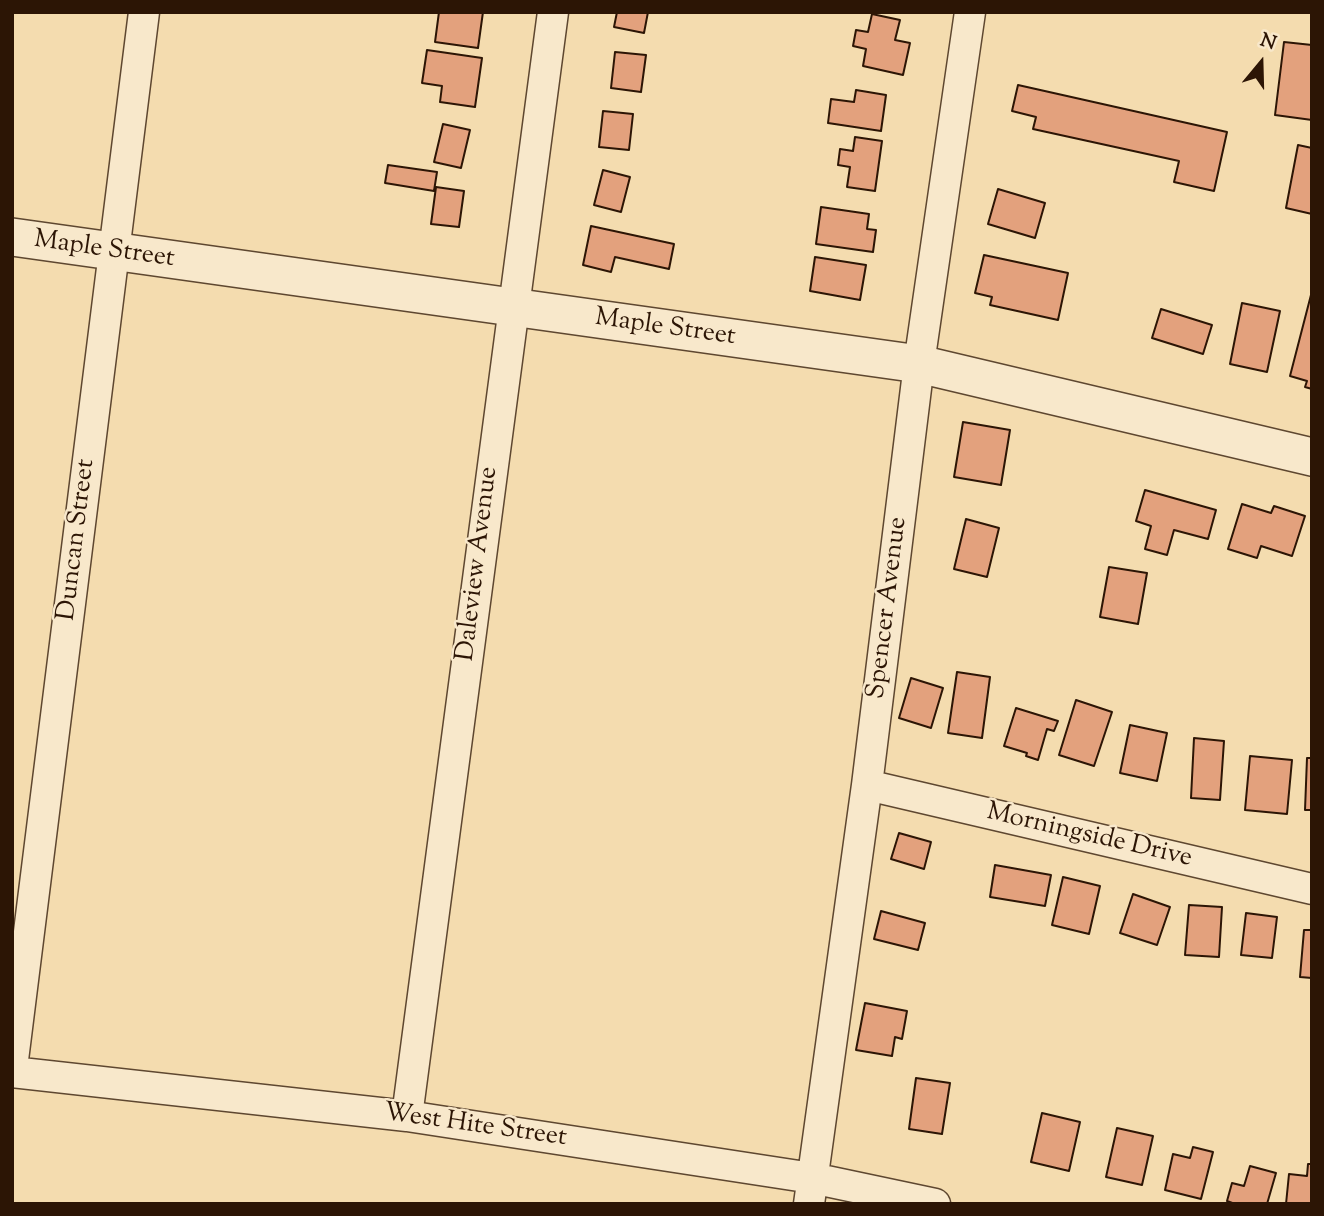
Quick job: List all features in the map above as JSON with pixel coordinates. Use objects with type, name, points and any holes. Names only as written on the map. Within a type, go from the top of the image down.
[{"type":"street","name":"Duncan Street","points":[[12,1070],[144,12]]},
{"type":"street","name":"Daleview Avenue","points":[[407,1116],[553,12]]},
{"type":"street","name":"Spencer Avenue","points":[[810,1191],[867,785],[919,364],[970,12]]},
{"type":"street","name":"Maple Street","points":[[12,237],[919,364],[1312,457]]},
{"type":"street","name":"Morningside Drive","points":[[867,785],[1312,889]]},
{"type":"street","name":"West Hite Street","points":[[12,1070],[407,1116],[810,1191],[935,1204]]},
{"type":"building","points":[[439,12],[483,12],[478,48],[435,42]]},
{"type":"building","points":[[617,12],[648,12],[644,33],[614,27]]},
{"type":"building","points":[[872,14],[900,20],[895,40],[910,43],[903,75],[863,66],[866,49],[853,46],[856,30],[868,32]]},
{"type":"building","points":[[1284,42],[1312,45],[1312,120],[1275,115]]},
{"type":"building","points":[[427,50],[482,58],[475,107],[440,102],[442,86],[422,83]]},
{"type":"building","points":[[615,52],[646,55],[641,92],[611,88]]},
{"type":"building","points":[[1018,85],[1227,132],[1214,191],[1174,182],[1179,161],[1033,129],[1036,117],[1012,111]]},
{"type":"building","points":[[856,90],[886,95],[881,131],[828,123],[831,99],[854,102]]},
{"type":"building","points":[[603,111],[633,114],[629,150],[599,147]]},
{"type":"building","points":[[443,124],[470,130],[461,168],[434,162]]},
{"type":"building","points":[[855,137],[882,141],[875,191],[847,187],[850,167],[838,165],[840,149],[853,151]]},
{"type":"building","points":[[1298,145],[1312,148],[1312,214],[1286,208]]},
{"type":"building","points":[[388,165],[437,172],[434,191],[385,183]]},
{"type":"building","points":[[603,170],[630,177],[621,212],[594,205]]},
{"type":"building","points":[[436,187],[464,191],[459,227],[431,224]]},
{"type":"building","points":[[998,189],[1045,203],[1035,238],[988,224]]},
{"type":"building","points":[[821,207],[869,214],[867,229],[876,230],[873,252],[816,244]]},
{"type":"building","points":[[591,226],[674,244],[669,269],[615,257],[611,272],[583,265]]},
{"type":"building","points":[[984,255],[1068,273],[1058,320],[990,305],[992,297],[975,293]]},
{"type":"building","points":[[815,257],[866,265],[860,300],[810,291]]},
{"type":"building","points":[[1312,291],[1312,389],[1305,387],[1307,381],[1290,376]]},
{"type":"building","points":[[1242,303],[1280,311],[1267,372],[1230,364]]},
{"type":"building","points":[[1161,309],[1212,325],[1203,354],[1152,338]]},
{"type":"building","points":[[963,422],[1010,430],[1001,485],[954,477]]},
{"type":"building","points":[[1145,490],[1216,510],[1208,539],[1174,530],[1167,555],[1145,549],[1151,526],[1136,521]]},
{"type":"building","points":[[1242,504],[1271,513],[1274,506],[1305,516],[1292,556],[1261,546],[1257,558],[1228,549]]},
{"type":"building","points":[[966,519],[999,528],[987,577],[954,569]]},
{"type":"building","points":[[1109,567],[1147,573],[1138,624],[1100,617]]},
{"type":"building","points":[[957,672],[990,677],[982,738],[948,733]]},
{"type":"building","points":[[911,678],[943,688],[931,728],[899,718]]},
{"type":"building","points":[[1076,700],[1112,712],[1094,766],[1059,755]]},
{"type":"building","points":[[1016,708],[1058,721],[1054,731],[1047,729],[1038,760],[1026,756],[1027,753],[1004,746]]},
{"type":"building","points":[[1130,725],[1167,733],[1157,781],[1120,773]]},
{"type":"building","points":[[1194,738],[1224,741],[1220,800],[1191,798]]},
{"type":"building","points":[[1250,756],[1292,760],[1287,814],[1245,810]]},
{"type":"building","points":[[1307,758],[1312,758],[1312,810],[1305,810]]},
{"type":"building","points":[[899,833],[931,842],[924,869],[891,859]]},
{"type":"building","points":[[995,865],[1051,875],[1045,906],[990,897]]},
{"type":"building","points":[[1063,877],[1100,886],[1089,934],[1052,925]]},
{"type":"building","points":[[1133,894],[1170,907],[1157,945],[1120,933]]},
{"type":"building","points":[[1189,905],[1222,907],[1219,957],[1185,955]]},
{"type":"building","points":[[881,911],[925,923],[918,950],[874,939]]},
{"type":"building","points":[[1246,913],[1277,917],[1272,958],[1241,955]]},
{"type":"building","points":[[1304,930],[1312,930],[1312,978],[1300,977]]},
{"type":"building","points":[[865,1003],[907,1011],[902,1039],[895,1037],[892,1056],[856,1050]]},
{"type":"building","points":[[916,1078],[950,1083],[942,1134],[909,1129]]},
{"type":"building","points":[[1042,1113],[1080,1122],[1069,1171],[1031,1162]]},
{"type":"building","points":[[1117,1128],[1153,1136],[1142,1185],[1106,1177]]},
{"type":"building","points":[[1193,1147],[1213,1152],[1201,1199],[1165,1190],[1173,1154],[1190,1158]]},
{"type":"building","points":[[1308,1164],[1312,1164],[1312,1204],[1286,1204],[1289,1174],[1307,1176]]},
{"type":"building","points":[[1250,1166],[1276,1173],[1267,1204],[1235,1204],[1227,1201],[1232,1183],[1244,1186]]}]
